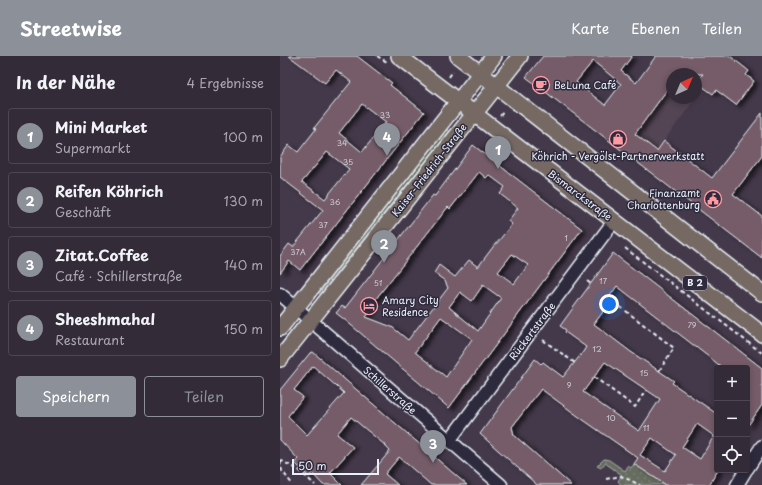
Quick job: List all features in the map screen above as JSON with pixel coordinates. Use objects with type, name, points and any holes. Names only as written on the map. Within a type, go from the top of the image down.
[{"type":"main road","name":"Bismarckstraße","points":[[398,56],[762,334]]},
{"type":"main road","points":[[458,56],[762,293]]},
{"type":"main road","name":"Kaiser-Friedrich-Straße","points":[[280,328],[494,56]]},
{"type":"main road","name":"Kaiser-Friedrich-Straße","points":[[280,359],[520,56]]},
{"type":"street","name":"Rückertstraße","points":[[449,441],[614,221]]},
{"type":"street","name":"Schillerstraße","points":[[280,294],[501,485]]},
{"type":"street","points":[[750,465],[762,446]]},
{"type":"street","points":[[737,485],[745,473]]},
{"type":"path","points":[[378,56],[383,60]]},
{"type":"path","points":[[449,77],[453,71]]},
{"type":"path","points":[[500,116],[504,111]]},
{"type":"path","points":[[621,244],[762,353]]},
{"type":"path","points":[[587,281],[591,284]]},
{"type":"path","points":[[609,298],[674,348],[659,371]]},
{"type":"path","points":[[543,340],[575,363]]},
{"type":"path","points":[[594,376],[635,407],[646,390]]},
{"type":"path","points":[[280,461],[282,471],[292,485]]},
{"type":"path","points":[[280,461],[300,470],[315,485]]},
{"type":"path","points":[[606,479],[621,476],[640,485]]},
{"type":"shaded area","points":[[657,56],[727,56],[702,90],[702,68],[666,68],[666,104],[692,104],[644,168],[600,133]]},
{"type":"green space","points":[[446,129],[449,130],[449,132],[319,294],[318,291]]},
{"type":"green space","points":[[604,459],[609,460],[625,471],[628,466],[631,468],[634,464],[666,485],[621,485],[618,481],[622,475],[605,463],[601,468],[597,466]]},
{"type":"building","points":[[289,56],[357,56],[392,83],[390,85],[424,112],[300,270],[289,261],[280,273],[280,256],[289,244],[293,247],[323,210],[280,177],[280,157],[289,145],[298,152],[316,129],[314,128],[351,82],[336,70],[325,83]],"holes":[[[362,104],[386,122],[362,152],[339,133]],[[327,152],[349,169],[325,199],[302,182]]]},
{"type":"building","points":[[543,56],[632,56],[621,71],[636,83],[656,56],[730,56],[749,71],[746,75],[754,81],[736,105],[716,90],[713,94],[702,86],[702,68],[666,68],[666,91],[635,134],[657,151],[664,141],[712,178],[762,113],[762,156],[733,194],[762,216],[762,258],[526,77]],"holes":[[[593,61],[621,84],[605,105],[576,82]]]},
{"type":"building","points":[[473,145],[582,229],[449,408],[336,313],[342,306],[345,308],[433,195],[435,196]],"holes":[[[479,172],[486,178],[489,175],[505,187],[500,194],[518,208],[508,221],[512,224],[478,267],[469,260],[455,277],[439,265],[434,273],[445,281],[448,288],[408,340],[392,327],[366,317],[374,307],[371,305],[448,207],[450,209]],[[512,254],[528,265],[514,284],[498,272]],[[483,285],[501,298],[478,331],[449,307],[460,292],[472,301]],[[441,317],[472,339],[446,377],[415,352]]]},
{"type":"building","points":[[613,253],[762,368],[762,405],[750,423],[750,365],[719,365],[617,286],[605,303],[608,305],[594,324],[631,352],[674,381],[672,383],[714,412],[714,436],[714,437],[714,473],[716,473],[709,485],[666,485],[634,464],[638,458],[541,389],[512,427],[514,435],[571,485],[537,485],[480,434],[535,359],[541,364],[543,362],[563,377],[586,347],[565,332],[566,330],[560,326]],"holes":[[[605,362],[660,399],[639,431],[583,392]],[[697,424],[714,436],[700,459],[682,447]],[[652,438],[676,455],[665,471],[640,455]]]},
{"type":"building","points":[[313,352],[467,485],[431,485],[399,457],[385,474],[398,485],[361,485],[390,451],[351,417],[337,434],[353,447],[330,473],[342,485],[323,485],[312,473],[309,477],[295,463],[298,459],[280,440],[280,390],[310,353]],"holes":[[[313,366],[344,393],[307,435],[288,416],[303,397],[294,390]]]},
{"type":"place","name":"BeLuna Café","points":[[541,85]]},
{"type":"place","name":"Köhrich - Vergölst-Partnerwerkstatt","points":[[618,139]]},
{"type":"place","name":"Sheeshmahal","points":[[387,156]]},
{"type":"place","name":"Mini Market","points":[[498,169]]},
{"type":"place","name":"Finanzamt Charlottenburg","points":[[713,199]]},
{"type":"place","name":"Reifen Köhrich","points":[[384,263]]},
{"type":"place","name":"Amary City Residence","points":[[369,306]]},
{"type":"place","name":"Zitat.Coffee","points":[[433,463]]}]
